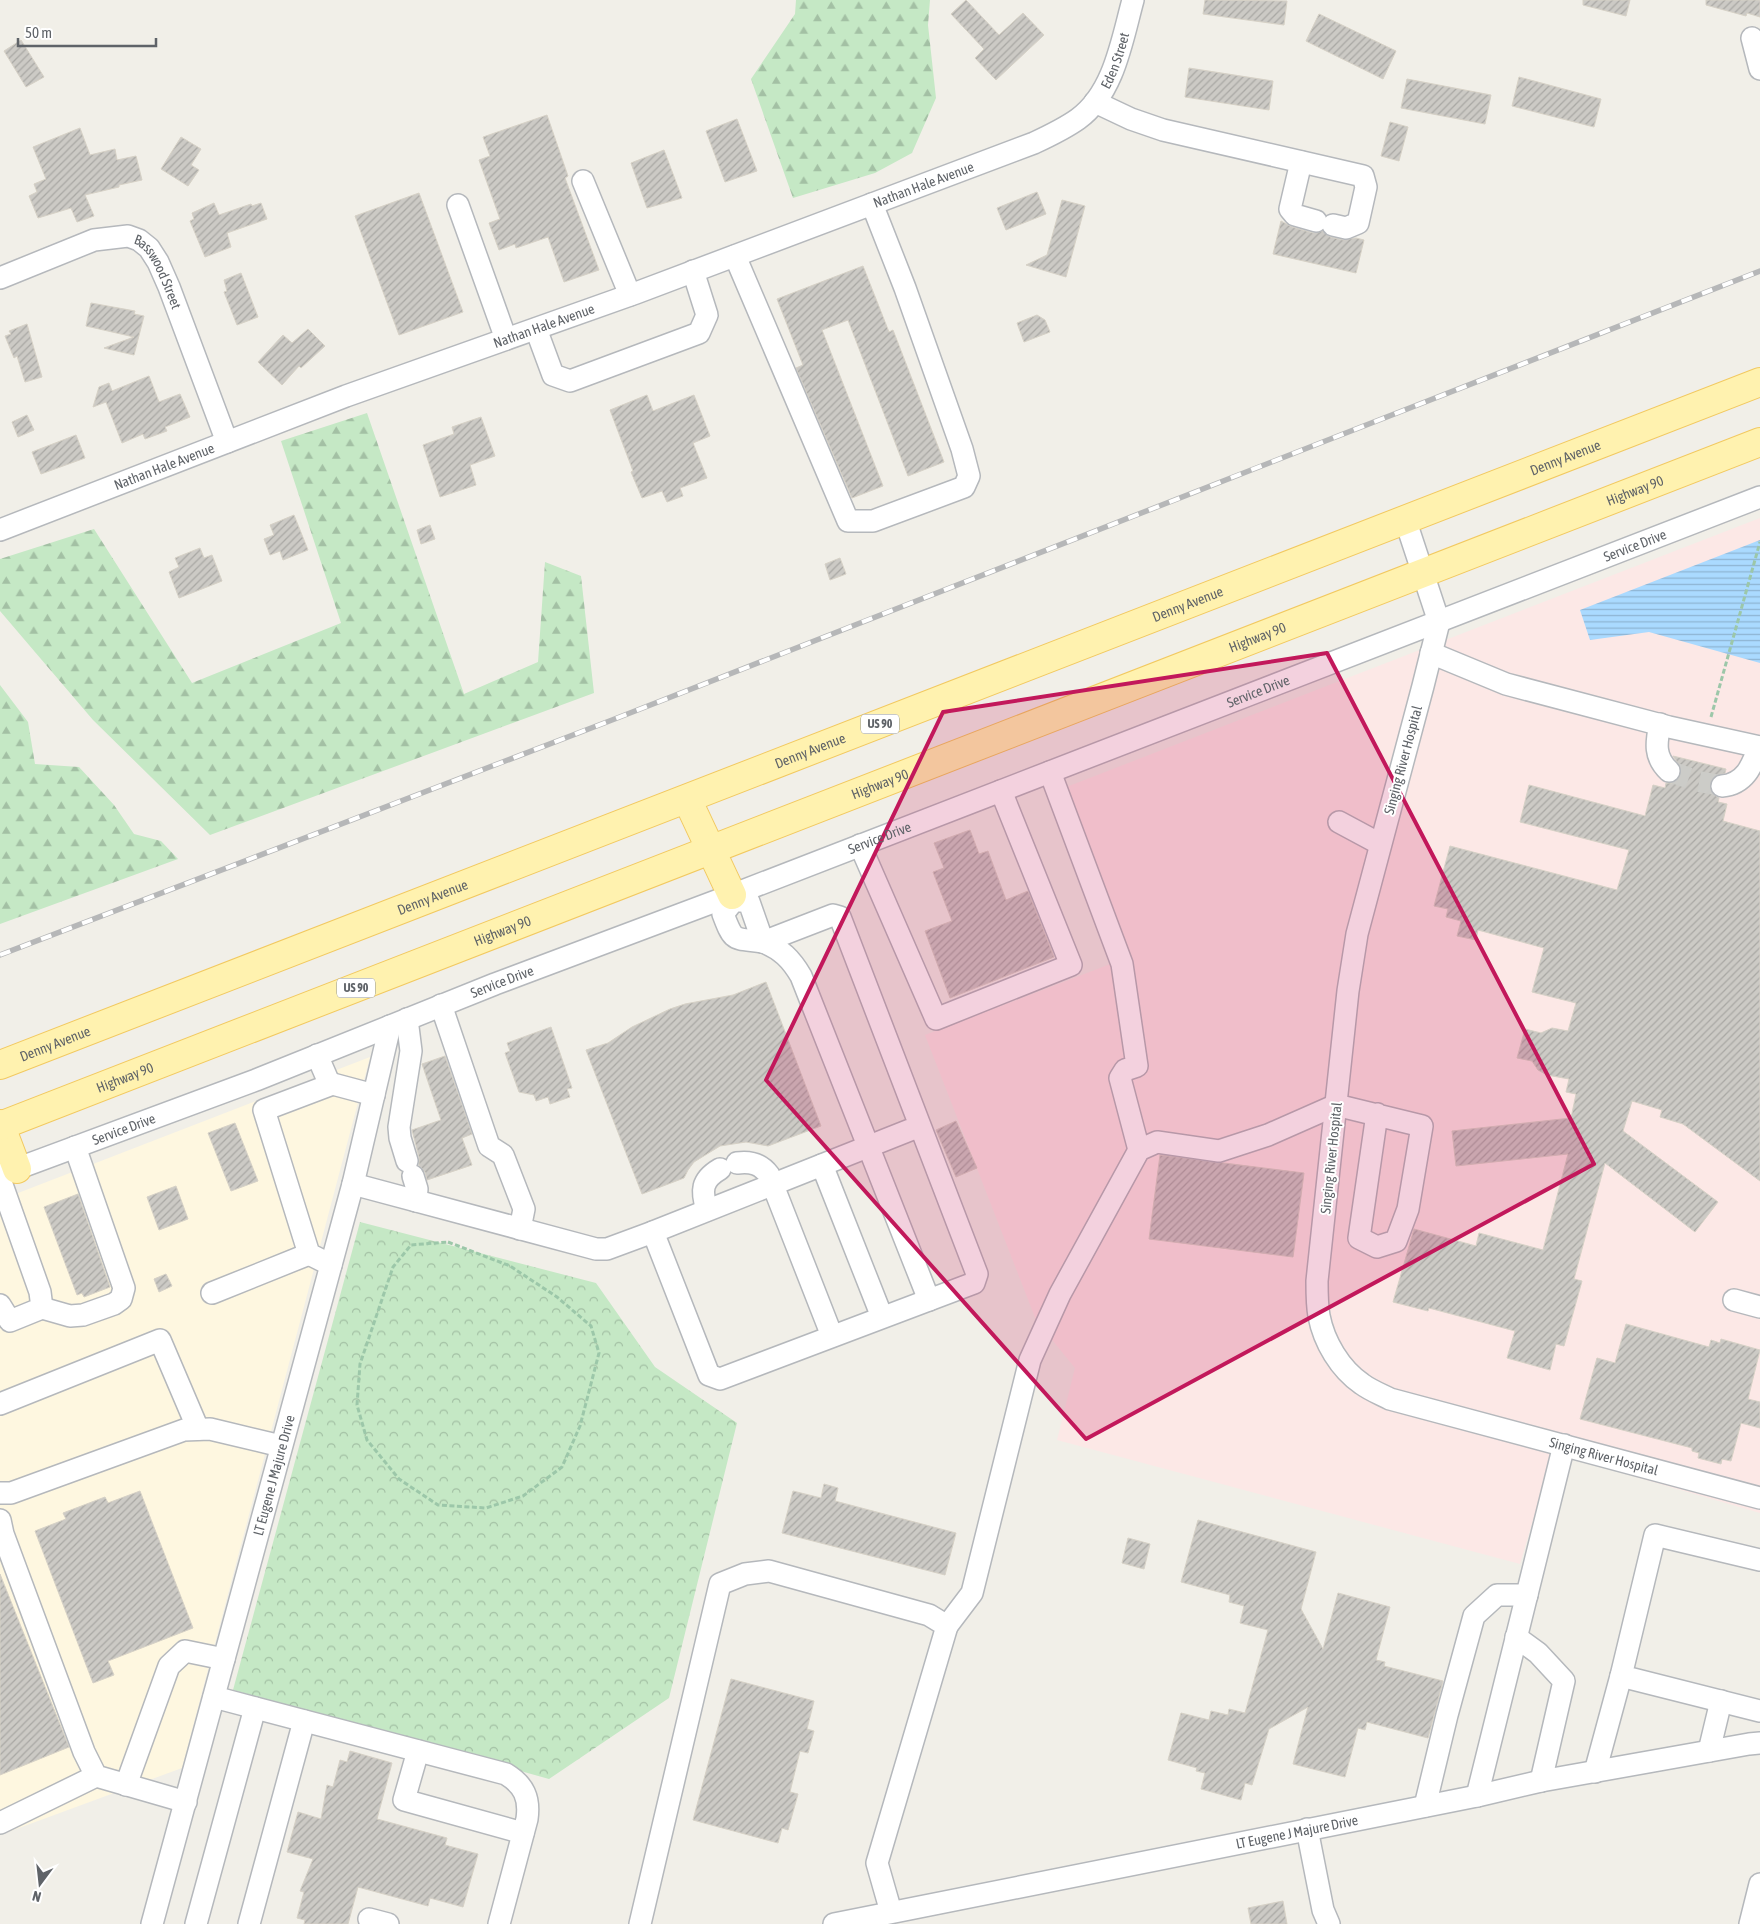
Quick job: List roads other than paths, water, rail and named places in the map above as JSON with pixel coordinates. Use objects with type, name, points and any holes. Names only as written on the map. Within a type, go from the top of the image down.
[{"type":"main road","name":"Denny Avenue","points":[[0,1065],[1760,382]]},
{"type":"main road","name":"Highway 90","points":[[0,1125],[1760,442]]},
{"type":"main road","points":[[687,799],[733,897]]},
{"type":"main road","points":[[0,1125],[6,1174]]},
{"type":"street","name":"Eden Street","points":[[1090,108],[1106,86],[1119,54],[1133,0]]},
{"type":"street","points":[[1752,38],[1760,69]]},
{"type":"street","points":[[1090,108],[1163,130],[1363,176],[1366,187],[1358,223],[1346,228],[1295,215],[1290,209],[1301,162]]},
{"type":"street","name":"Nathan Hale Avenue","points":[[0,530],[346,396],[693,272],[1034,143],[1061,130],[1090,108]]},
{"type":"street","points":[[583,181],[630,295]]},
{"type":"street","points":[[458,204],[506,339]]},
{"type":"street","points":[[735,256],[848,521],[872,521],[964,487],[969,476],[962,449],[905,288],[872,204]]},
{"type":"street","name":"Basswood Street","points":[[0,278],[94,240],[128,236],[138,240],[149,248],[158,262],[227,442]]},
{"type":"street","points":[[536,329],[553,374],[570,381],[699,333],[707,315],[693,272]]},
{"type":"street","name":"Service Drive","points":[[6,1174],[398,1022],[733,897],[860,845],[1760,497]]},
{"type":"street","points":[[1405,519],[1439,622]]},
{"type":"street","name":"Singing River Hospital","points":[[1439,622],[1357,934],[1348,991],[1317,1281],[1319,1316],[1326,1338],[1334,1354],[1349,1374],[1362,1385],[1390,1399],[1760,1498]]},
{"type":"street","points":[[1431,653],[1506,684],[1660,724],[1759,747],[1751,769],[1746,775],[1733,783],[1722,786]]},
{"type":"street","points":[[1660,724],[1656,748],[1657,755],[1669,771]]},
{"type":"street","points":[[1050,772],[1122,964],[1137,1066],[1125,1070],[1120,1078],[1140,1150]]},
{"type":"street","points":[[860,845],[936,1019],[1071,965],[1001,791]]},
{"type":"street","points":[[1339,822],[1380,844]]},
{"type":"street","points":[[763,942],[749,902],[733,897],[723,914],[731,933],[736,938],[763,942],[784,953],[794,963],[801,976],[929,1300]]},
{"type":"street","points":[[653,1232],[709,1375],[720,1379],[974,1282],[977,1274],[840,917],[832,916],[763,942]]},
{"type":"street","points":[[441,1006],[488,1146],[503,1155],[524,1210],[520,1229]]},
{"type":"street","points":[[398,1022],[412,1051],[399,1127],[400,1138],[417,1189],[416,1201]]},
{"type":"street","name":"LT Eugene J Majure Drive","points":[[156,1923],[224,1659],[353,1184],[374,1095],[398,1022]]},
{"type":"street","points":[[317,1055],[329,1083]]},
{"type":"street","points":[[329,1083],[374,1095]]},
{"type":"street","points":[[329,1083],[330,1085],[264,1110],[309,1254],[331,1265]]},
{"type":"street","points":[[891,1912],[877,1863],[947,1626],[972,1593],[1030,1360],[1060,1294],[1140,1150],[1157,1142],[1219,1151],[1268,1135],[1336,1104],[1377,1114],[1422,1126],[1408,1209],[1396,1241],[1377,1247],[1359,1238],[1377,1114]]},
{"type":"street","points":[[353,1184],[602,1250],[653,1232],[920,1126]]},
{"type":"street","points":[[3,1317],[42,1308],[70,1316],[83,1315],[114,1304],[121,1299],[124,1288],[75,1147]]},
{"type":"street","points":[[707,1210],[702,1196],[707,1180],[729,1166],[745,1162],[759,1165],[769,1175],[832,1336]]},
{"type":"street","points":[[822,1165],[882,1317]]},
{"type":"street","points":[[6,1174],[40,1292],[42,1308]]},
{"type":"street","points":[[212,1293],[309,1254]]},
{"type":"street","points":[[1734,1300],[1760,1307]]},
{"type":"street","points":[[0,1404],[160,1340],[198,1429]]},
{"type":"street","points":[[0,1493],[11,1493],[184,1430],[218,1431],[281,1446]]},
{"type":"street","points":[[1477,1796],[1564,1445]]},
{"type":"street","points":[[0,1520],[6,1543],[84,1752],[96,1776]]},
{"type":"street","points":[[1595,1772],[1621,1676],[1655,1535],[1760,1560]]},
{"type":"street","points":[[640,1924],[720,1584],[744,1574],[769,1571],[928,1615],[947,1626]]},
{"type":"street","points":[[1426,1806],[1447,1715],[1474,1616],[1497,1595],[1527,1595]]},
{"type":"street","points":[[1516,1637],[1538,1653],[1564,1681],[1541,1781]]},
{"type":"street","points":[[126,1785],[169,1666],[185,1651],[224,1659]]},
{"type":"street","points":[[1621,1676],[1760,1711]]},
{"type":"street","points":[[214,1697],[506,1774],[517,1780],[526,1794],[529,1807],[499,1924]]},
{"type":"street","points":[[1709,1751],[1721,1701]]},
{"type":"street","points":[[196,1924],[255,1708]]},
{"type":"street","points":[[249,1924],[304,1721]]},
{"type":"street","name":"LT Eugene J Majure Drive","points":[[834,1924],[1477,1796],[1541,1781],[1760,1743]]},
{"type":"street","points":[[418,1751],[404,1800],[523,1833]]},
{"type":"street","points":[[0,1823],[96,1776],[186,1802]]},
{"type":"street","points":[[1306,1829],[1323,1910],[1329,1924]]},
{"type":"street","points":[[1750,1924],[1759,1893]]},
{"type":"water","points":[[1760,540],[1760,663],[1649,632],[1590,640],[1580,610]]},
{"type":"tunnel","points":[[1669,771],[1697,781],[1722,786]]},
{"type":"railway","points":[[0,955],[612,720],[1760,271]]}]
